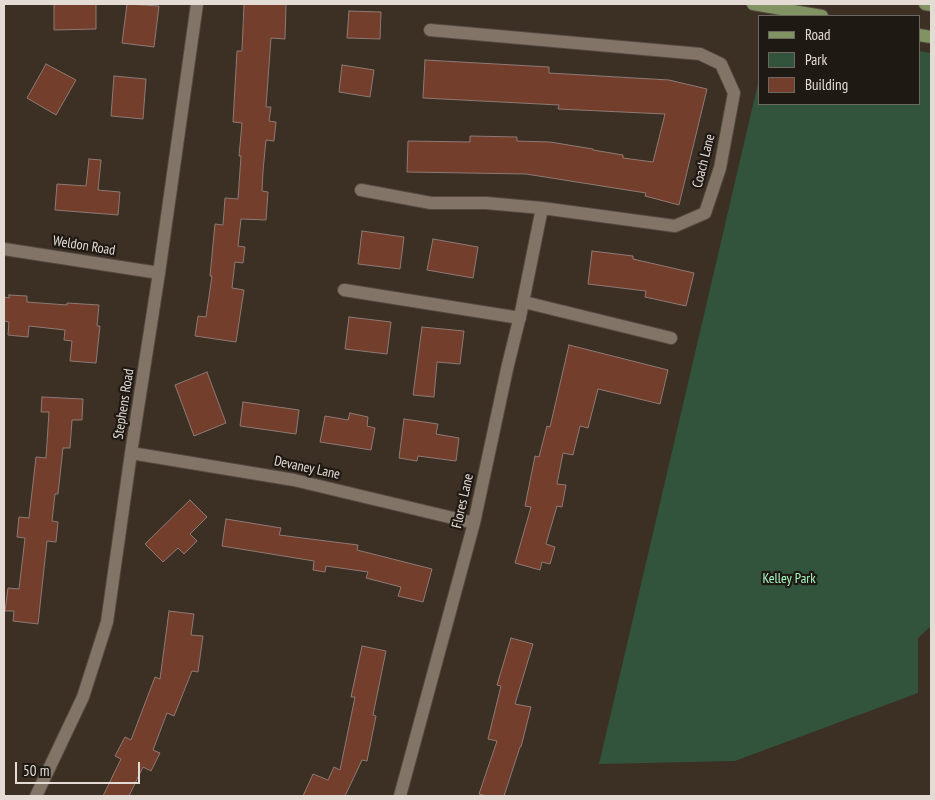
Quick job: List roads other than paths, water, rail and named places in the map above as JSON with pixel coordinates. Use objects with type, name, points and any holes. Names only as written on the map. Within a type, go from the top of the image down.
[{"type":"main road","points":[[753,4],[816,15]]},
{"type":"main road","points":[[924,4],[931,5]]},
{"type":"street","name":"Stephens Road","points":[[36,796],[83,697],[108,622],[131,453],[160,273],[197,4]]},
{"type":"street","name":"Coach Lane","points":[[361,190],[431,203],[486,203],[542,208],[675,226],[705,213],[720,168],[734,93],[721,64],[700,54],[430,30]]},
{"type":"street","name":"Flores Lane","points":[[400,796],[474,523],[507,369],[524,302],[542,208]]},
{"type":"street","name":"Weldon Road","points":[[4,249],[160,273]]},
{"type":"street","points":[[344,290],[520,318]]},
{"type":"street","points":[[524,302],[671,338]]},
{"type":"street","name":"Devaney Lane","points":[[131,453],[294,480],[474,523]]},
{"type":"park label","name":"Kelley Park","points":[[789,579]]}]
